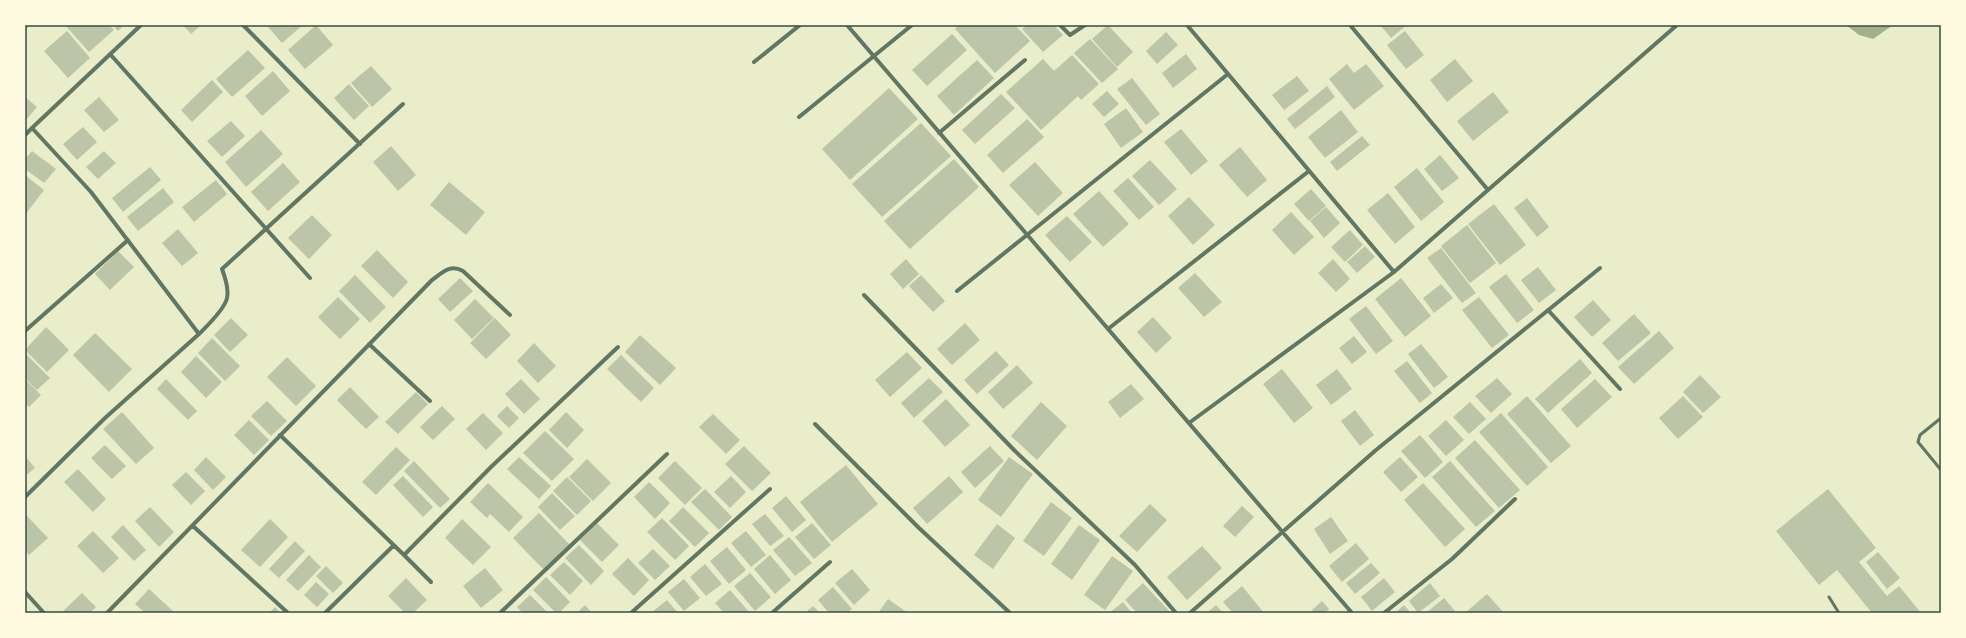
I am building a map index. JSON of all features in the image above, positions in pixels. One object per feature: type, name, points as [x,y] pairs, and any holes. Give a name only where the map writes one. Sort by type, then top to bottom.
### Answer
[{"type":"street","points":[[25,135],[141,25]]},
{"type":"street","points":[[243,25],[360,144]]},
{"type":"street","points":[[754,62],[800,25]]},
{"type":"street","points":[[847,25],[939,134],[1352,613]]},
{"type":"street","points":[[799,117],[912,25]]},
{"type":"street","points":[[1060,25],[1070,35],[1085,25]]},
{"type":"street","points":[[1187,25],[1394,272]]},
{"type":"street","points":[[1350,25],[1488,190]]},
{"type":"street","points":[[1189,423],[1394,272],[1677,25]]},
{"type":"street","points":[[110,54],[310,278]]},
{"type":"street","points":[[939,134],[1025,60]]},
{"type":"street","points":[[957,291],[1228,74]]},
{"type":"street","points":[[25,497],[105,418],[199,334],[214,318],[227,298],[226,283],[222,269],[267,230],[403,104]]},
{"type":"street","points":[[32,128],[91,192],[199,334]]},
{"type":"street","points":[[1108,329],[1309,171]]},
{"type":"street","points":[[25,331],[128,240]]},
{"type":"street","points":[[107,613],[432,280],[449,268],[456,267],[463,271],[510,315]]},
{"type":"street","points":[[1190,613],[1376,450],[1600,268]]},
{"type":"street","points":[[864,295],[1014,450],[1135,565],[1176,613]]},
{"type":"street","points":[[1548,310],[1620,389]]},
{"type":"street","points":[[369,344],[430,401]]},
{"type":"street","points":[[404,555],[491,467],[618,347]]},
{"type":"street","points":[[814,424],[919,528],[1010,613]]},
{"type":"street","points":[[280,435],[431,582]]},
{"type":"street","points":[[500,613],[667,454]]},
{"type":"street","points":[[631,613],[770,489]]},
{"type":"street","points":[[1384,613],[1452,559],[1515,499]]},
{"type":"street","points":[[193,526],[288,613]]},
{"type":"street","points":[[325,613],[393,546]]},
{"type":"street","points":[[772,613],[830,562]]},
{"type":"street","points":[[25,592],[44,613]]},
{"type":"lane","points":[[1941,418],[1920,435],[1918,442],[1941,470]]},
{"type":"lane","points":[[1829,597],[1839,613]]},
{"type":"shaded area","points":[[1846,25],[1893,25],[1873,39],[1859,35]]},
{"type":"building","points":[[25,25],[31,25],[25,30]]},
{"type":"building","points":[[65,25],[109,25],[114,30],[89,52]]},
{"type":"building","points":[[113,25],[124,25],[118,31]]},
{"type":"building","points":[[183,25],[201,25],[191,34]]},
{"type":"building","points":[[271,25],[303,25],[282,43],[268,27]]},
{"type":"building","points":[[316,25],[333,45],[305,69],[288,50]]},
{"type":"building","points":[[959,25],[1015,25],[1030,41],[995,73],[955,29]]},
{"type":"building","points":[[1027,25],[1054,25],[1063,35],[1043,52],[1022,29]]},
{"type":"building","points":[[1108,25],[1133,52],[1117,67],[1092,39]]},
{"type":"building","points":[[1380,25],[1407,25],[1391,38]]},
{"type":"building","points":[[67,31],[90,58],[68,78],[44,51]]},
{"type":"building","points":[[1405,31],[1424,55],[1406,69],[1387,45]]},
{"type":"building","points":[[1166,32],[1178,45],[1157,64],[1146,51]]},
{"type":"building","points":[[952,34],[967,50],[927,86],[912,70]]},
{"type":"building","points":[[1090,39],[1118,69],[1102,83],[1074,53]]},
{"type":"building","points":[[248,50],[265,68],[232,97],[216,79]]},
{"type":"building","points":[[1186,54],[1197,69],[1173,88],[1162,73]]},
{"type":"building","points":[[1072,55],[1099,84],[1081,100],[1078,96],[1041,130],[1006,92],[1043,59],[1054,71]]},
{"type":"building","points":[[1455,59],[1473,81],[1447,102],[1430,80]]},
{"type":"building","points":[[977,60],[994,78],[954,115],[937,96]]},
{"type":"building","points":[[1347,64],[1354,73],[1366,64],[1384,86],[1354,110],[1329,79]]},
{"type":"building","points":[[371,66],[392,89],[372,107],[351,83]]},
{"type":"building","points":[[273,71],[290,91],[262,116],[245,96]]},
{"type":"building","points":[[1297,76],[1309,91],[1284,110],[1272,95]]},
{"type":"building","points":[[1132,78],[1160,114],[1146,125],[1117,89]]},
{"type":"building","points":[[212,80],[223,92],[192,122],[181,110]]},
{"type":"building","points":[[349,84],[369,106],[354,120],[334,98]]},
{"type":"building","points":[[1327,86],[1335,97],[1295,129],[1287,119]]},
{"type":"building","points":[[889,88],[918,119],[850,180],[822,149]]},
{"type":"building","points":[[1107,91],[1119,104],[1104,117],[1092,104]]},
{"type":"building","points":[[1493,92],[1509,112],[1473,141],[1457,121]]},
{"type":"building","points":[[1001,94],[1015,108],[975,144],[962,130]]},
{"type":"building","points":[[25,97],[37,107],[25,121]]},
{"type":"building","points":[[99,97],[119,120],[104,132],[84,110]]},
{"type":"building","points":[[1126,108],[1143,132],[1121,148],[1104,124]]},
{"type":"building","points":[[1341,110],[1358,132],[1325,158],[1308,137]]},
{"type":"building","points":[[1027,119],[1044,137],[1003,173],[987,155]]},
{"type":"building","points":[[231,121],[245,136],[222,157],[207,141]]},
{"type":"building","points":[[921,123],[951,156],[882,217],[852,184]]},
{"type":"building","points":[[83,127],[97,142],[77,160],[63,144]]},
{"type":"building","points":[[1181,129],[1208,161],[1191,175],[1164,142]]},
{"type":"building","points":[[261,130],[283,154],[246,187],[225,162]]},
{"type":"building","points":[[1362,136],[1370,145],[1337,171],[1330,162]]},
{"type":"building","points":[[391,146],[416,175],[398,191],[373,162]]},
{"type":"building","points":[[1240,147],[1267,180],[1247,197],[1219,165]]},
{"type":"building","points":[[32,151],[56,169],[44,183],[25,169],[25,159]]},
{"type":"building","points":[[104,151],[116,163],[98,179],[86,167]]},
{"type":"building","points":[[1440,155],[1459,178],[1442,191],[1424,169]]},
{"type":"building","points":[[954,159],[979,187],[910,249],[884,221]]},
{"type":"building","points":[[1150,160],[1177,189],[1159,205],[1132,176]]},
{"type":"building","points":[[1035,162],[1063,193],[1038,216],[1009,185]]},
{"type":"building","points":[[283,163],[300,182],[268,211],[251,192]]},
{"type":"building","points":[[150,167],[161,180],[123,212],[112,198]]},
{"type":"building","points":[[1417,168],[1444,202],[1421,221],[1394,187]]},
{"type":"building","points":[[25,175],[44,190],[25,215]]},
{"type":"building","points":[[1128,178],[1154,207],[1139,220],[1113,191]]},
{"type":"building","points":[[216,180],[227,194],[194,222],[182,207]]},
{"type":"building","points":[[449,182],[485,212],[466,235],[430,205]]},
{"type":"building","points":[[163,188],[174,202],[138,231],[127,217]]},
{"type":"building","points":[[1311,189],[1326,206],[1309,221],[1294,204]]},
{"type":"building","points":[[1099,191],[1129,224],[1103,247],[1073,214]]},
{"type":"building","points":[[1388,193],[1415,227],[1395,244],[1367,210]]},
{"type":"building","points":[[1189,197],[1215,225],[1193,245],[1168,216]]},
{"type":"building","points":[[1527,198],[1549,227],[1537,237],[1514,208]]},
{"type":"building","points":[[1494,204],[1526,245],[1500,265],[1468,224]]},
{"type":"building","points":[[1326,207],[1340,223],[1324,238],[1310,221]]},
{"type":"building","points":[[1291,212],[1314,237],[1294,255],[1272,230]]},
{"type":"building","points":[[312,215],[332,235],[309,259],[288,238]]},
{"type":"building","points":[[1067,216],[1092,242],[1070,262],[1045,235]]},
{"type":"building","points":[[1467,225],[1496,263],[1470,283],[1441,246]]},
{"type":"building","points":[[178,229],[198,253],[182,266],[162,243]]},
{"type":"building","points":[[1350,230],[1363,245],[1345,262],[1331,247]]},
{"type":"building","points":[[1365,246],[1375,257],[1357,273],[1347,262]]},
{"type":"building","points":[[1441,248],[1476,293],[1462,303],[1427,258]]},
{"type":"building","points":[[377,250],[408,282],[393,298],[361,266]]},
{"type":"building","points":[[118,251],[134,267],[110,290],[95,274]]},
{"type":"building","points":[[906,259],[919,274],[903,289],[890,274]]},
{"type":"building","points":[[1333,259],[1350,279],[1336,292],[1318,273]]},
{"type":"building","points":[[1538,267],[1556,290],[1539,303],[1521,280]]},
{"type":"building","points":[[1195,273],[1222,302],[1204,317],[1178,288]]},
{"type":"building","points":[[1506,274],[1534,310],[1517,323],[1489,287]]},
{"type":"building","points":[[355,275],[386,307],[370,323],[339,291]]},
{"type":"building","points":[[921,275],[945,301],[933,312],[909,286]]},
{"type":"building","points":[[460,278],[473,291],[450,312],[438,299]]},
{"type":"building","points":[[1401,278],[1431,316],[1405,337],[1375,299]]},
{"type":"building","points":[[1441,284],[1453,298],[1434,313],[1423,298]]},
{"type":"building","points":[[338,297],[360,319],[340,339],[318,317]]},
{"type":"building","points":[[1479,297],[1509,335],[1492,348],[1462,310]]},
{"type":"building","points":[[475,299],[494,318],[472,339],[454,320]]},
{"type":"building","points":[[1593,300],[1611,320],[1592,337],[1574,317]]},
{"type":"building","points":[[1366,306],[1393,341],[1376,354],[1349,319]]},
{"type":"building","points":[[1634,314],[1651,333],[1618,361],[1602,343]]},
{"type":"building","points":[[1153,317],[1172,338],[1156,353],[1137,332]]},
{"type":"building","points":[[231,318],[248,335],[230,352],[214,335]]},
{"type":"building","points":[[495,318],[511,335],[486,359],[470,343]]},
{"type":"building","points":[[965,323],[980,340],[952,365],[937,349]]},
{"type":"building","points":[[46,327],[69,350],[47,372],[25,350]]},
{"type":"building","points":[[1659,331],[1674,348],[1634,384],[1618,367]]},
{"type":"building","points":[[95,333],[132,369],[109,392],[73,355]]},
{"type":"building","points":[[640,335],[676,368],[660,385],[625,352]]},
{"type":"building","points":[[1354,336],[1367,352],[1352,364],[1339,348]]},
{"type":"building","points":[[212,338],[240,366],[225,381],[198,353]]},
{"type":"building","points":[[534,343],[556,366],[538,383],[517,361]]},
{"type":"building","points":[[1421,344],[1448,377],[1434,388],[1408,354]]},
{"type":"building","points":[[996,351],[1009,365],[977,394],[964,380]]},
{"type":"building","points":[[907,352],[922,368],[890,397],[875,380]]},
{"type":"building","points":[[25,353],[50,378],[37,390],[25,378]]},
{"type":"building","points":[[621,355],[654,388],[641,402],[607,369]]},
{"type":"building","points":[[196,356],[222,382],[206,398],[181,372]]},
{"type":"building","points":[[287,357],[316,386],[296,406],[267,377]]},
{"type":"building","points":[[1580,359],[1592,373],[1548,413],[1535,399]]},
{"type":"building","points":[[1407,361],[1432,393],[1420,403],[1394,371]]},
{"type":"building","points":[[1017,365],[1033,383],[1003,409],[988,392]]},
{"type":"building","points":[[1282,369],[1313,408],[1294,423],[1263,384]]},
{"type":"building","points":[[1337,369],[1352,389],[1331,405],[1316,385]]},
{"type":"building","points":[[1700,375],[1721,397],[1703,413],[1683,392]]},
{"type":"building","points":[[929,378],[943,392],[914,418],[901,403]]},
{"type":"building","points":[[1497,378],[1512,394],[1491,413],[1475,396]]},
{"type":"building","points":[[25,379],[41,395],[29,407],[25,403]]},
{"type":"building","points":[[166,379],[197,411],[188,420],[157,389]]},
{"type":"building","points":[[521,379],[540,399],[524,414],[505,394]]},
{"type":"building","points":[[1595,379],[1612,397],[1577,428],[1561,409]]},
{"type":"building","points":[[1131,384],[1144,399],[1120,418],[1108,402]]},
{"type":"building","points":[[350,387],[379,417],[366,429],[337,400]]},
{"type":"building","points":[[416,392],[428,404],[398,434],[385,422]]},
{"type":"building","points":[[1527,396],[1571,446],[1551,463],[1507,414]]},
{"type":"building","points":[[1683,396],[1703,417],[1678,439],[1659,418]]},
{"type":"building","points":[[946,399],[970,425],[945,447],[922,421]]},
{"type":"building","points":[[267,401],[287,421],[271,436],[251,416]]},
{"type":"building","points":[[1041,402],[1067,426],[1037,460],[1011,436]]},
{"type":"building","points":[[1470,402],[1486,419],[1469,434],[1453,417]]},
{"type":"building","points":[[442,406],[455,419],[433,440],[420,427]]},
{"type":"building","points":[[507,406],[519,418],[509,428],[497,416]]},
{"type":"building","points":[[1355,410],[1374,435],[1360,446],[1341,421]]},
{"type":"building","points":[[122,412],[154,448],[136,464],[103,429]]},
{"type":"building","points":[[566,412],[584,430],[567,448],[549,430]]},
{"type":"building","points":[[483,413],[503,433],[486,450],[466,429]]},
{"type":"building","points":[[1501,413],[1548,467],[1527,486],[1479,432]]},
{"type":"building","points":[[713,414],[740,440],[726,454],[699,427]]},
{"type":"building","points":[[249,420],[269,440],[254,455],[234,435]]},
{"type":"building","points":[[1446,420],[1464,440],[1446,456],[1428,436]]},
{"type":"building","points":[[545,431],[574,459],[552,481],[523,453]]},
{"type":"building","points":[[1420,435],[1443,462],[1425,478],[1401,451]]},
{"type":"building","points":[[1475,440],[1520,490],[1499,508],[1455,458]]},
{"type":"building","points":[[105,445],[126,466],[112,479],[91,458]]},
{"type":"building","points":[[744,446],[771,473],[752,491],[725,464]]},
{"type":"building","points":[[990,446],[1004,461],[975,488],[961,472]]},
{"type":"building","points":[[396,447],[410,460],[376,495],[362,482]]},
{"type":"building","points":[[25,456],[35,468],[25,476]]},
{"type":"building","points":[[206,457],[226,477],[213,490],[194,470]]},
{"type":"building","points":[[519,457],[551,486],[539,499],[507,469]]},
{"type":"building","points":[[1009,457],[1033,474],[1001,517],[978,500]]},
{"type":"building","points":[[1400,457],[1418,477],[1401,492],[1383,472]]},
{"type":"building","points":[[587,459],[611,483],[593,501],[569,477]]},
{"type":"building","points":[[414,461],[450,499],[440,508],[404,471]]},
{"type":"building","points":[[675,461],[702,488],[685,505],[658,478]]},
{"type":"building","points":[[1450,461],[1495,511],[1476,527],[1432,477]]},
{"type":"building","points":[[846,465],[878,504],[832,542],[800,502]]},
{"type":"building","points":[[78,469],[106,499],[93,512],[64,482]]},
{"type":"building","points":[[186,472],[205,491],[191,505],[172,485]]},
{"type":"building","points":[[403,476],[433,507],[423,517],[393,485]]},
{"type":"building","points":[[731,476],[746,492],[730,508],[714,492]]},
{"type":"building","points":[[949,476],[963,492],[927,524],[913,508]]},
{"type":"building","points":[[567,477],[591,501],[577,515],[553,491]]},
{"type":"building","points":[[649,482],[670,503],[655,519],[634,497]]},
{"type":"building","points":[[488,483],[523,517],[509,532],[490,514],[487,518],[470,502]]},
{"type":"building","points":[[1423,483],[1465,529],[1445,547],[1404,500]]},
{"type":"building","points":[[705,489],[732,517],[719,530],[691,502]]},
{"type":"building","points":[[1828,489],[1876,548],[1859,562],[1887,596],[1899,586],[1921,613],[1872,613],[1837,570],[1819,585],[1776,531]]},
{"type":"building","points":[[552,493],[575,516],[560,530],[538,507]]},
{"type":"building","points":[[786,496],[806,520],[792,532],[772,508]]},
{"type":"building","points":[[1051,502],[1072,518],[1044,556],[1023,541]]},
{"type":"building","points":[[1150,504],[1167,520],[1137,552],[1119,536]]},
{"type":"building","points":[[1242,506],[1254,517],[1235,537],[1223,526]]},
{"type":"building","points":[[150,507],[174,532],[159,547],[135,521]]},
{"type":"building","points":[[683,507],[709,533],[695,547],[669,521]]},
{"type":"building","points":[[539,513],[570,545],[544,570],[513,538]]},
{"type":"building","points":[[765,514],[784,536],[770,546],[752,524]]},
{"type":"building","points":[[27,516],[48,538],[29,555],[25,550],[25,517]]},
{"type":"building","points":[[1331,517],[1348,541],[1330,554],[1314,529]]},
{"type":"building","points":[[662,518],[689,546],[675,560],[647,532]]},
{"type":"building","points":[[270,519],[288,537],[260,567],[241,550]]},
{"type":"building","points":[[462,519],[491,547],[473,565],[445,538]]},
{"type":"building","points":[[597,523],[619,545],[602,562],[580,540]]},
{"type":"building","points":[[812,523],[831,545],[814,559],[795,537]]},
{"type":"building","points":[[997,524],[1015,538],[993,569],[974,555]]},
{"type":"building","points":[[123,525],[146,550],[134,561],[111,537]]},
{"type":"building","points":[[1079,525],[1100,540],[1072,580],[1051,564]]},
{"type":"building","points":[[93,531],[119,558],[103,573],[77,546]]},
{"type":"building","points":[[746,531],[766,555],[751,567],[731,543]]},
{"type":"building","points":[[789,537],[812,563],[795,576],[773,550]]},
{"type":"building","points":[[295,541],[305,551],[279,578],[269,569]]},
{"type":"building","points":[[1356,543],[1369,559],[1342,582],[1329,566]]},
{"type":"building","points":[[579,545],[604,571],[591,585],[565,558]]},
{"type":"building","points":[[1202,546],[1222,568],[1187,600],[1167,577]]},
{"type":"building","points":[[727,547],[746,570],[729,584],[710,561]]},
{"type":"building","points":[[653,549],[670,566],[655,580],[638,563]]},
{"type":"building","points":[[1878,552],[1900,578],[1887,589],[1866,562]]},
{"type":"building","points":[[309,555],[321,567],[298,591],[286,580]]},
{"type":"building","points":[[770,555],[791,580],[775,594],[754,569]]},
{"type":"building","points":[[1112,556],[1133,571],[1105,610],[1084,595]]},
{"type":"building","points":[[628,558],[649,580],[634,596],[612,574]]},
{"type":"building","points":[[564,562],[583,581],[570,595],[550,575]]},
{"type":"building","points":[[1371,563],[1380,573],[1355,594],[1346,583]]},
{"type":"building","points":[[705,564],[722,584],[706,596],[690,577]]},
{"type":"building","points":[[326,566],[343,583],[333,593],[316,576]]},
{"type":"building","points":[[485,568],[503,590],[481,608],[463,586]]},
{"type":"building","points":[[852,569],[870,590],[854,605],[835,583]]},
{"type":"building","points":[[750,573],[771,597],[755,611],[734,586]]},
{"type":"building","points":[[546,577],[570,602],[559,613],[556,613],[533,590]]},
{"type":"building","points":[[406,578],[427,600],[413,613],[405,613],[388,596]]},
{"type":"building","points":[[1384,578],[1395,592],[1372,611],[1361,597]]},
{"type":"building","points":[[684,579],[700,598],[684,611],[668,592]]},
{"type":"building","points":[[316,582],[329,594],[317,607],[304,595]]},
{"type":"building","points":[[1143,583],[1171,613],[1137,613],[1125,600]]},
{"type":"building","points":[[1430,583],[1440,596],[1418,613],[1409,601]]},
{"type":"building","points":[[1242,586],[1264,613],[1233,613],[1223,602]]},
{"type":"building","points":[[833,587],[852,609],[847,613],[829,613],[818,600]]},
{"type":"building","points":[[149,589],[175,613],[145,613],[135,604]]},
{"type":"building","points":[[730,590],[750,613],[724,613],[715,603]]},
{"type":"building","points":[[82,593],[96,607],[90,613],[65,613],[63,611]]},
{"type":"building","points":[[1487,594],[1504,613],[1465,613]]},
{"type":"building","points":[[530,595],[548,613],[523,613],[517,607]]},
{"type":"building","points":[[1444,598],[1455,611],[1452,613],[1426,613]]},
{"type":"building","points":[[888,599],[908,613],[878,613]]},
{"type":"building","points":[[667,600],[678,613],[651,613]]},
{"type":"building","points":[[1322,601],[1329,609],[1325,613],[1315,613],[1312,610]]},
{"type":"building","points":[[1123,602],[1132,613],[1109,613]]},
{"type":"building","points":[[585,605],[592,613],[577,613]]},
{"type":"building","points":[[1216,605],[1223,613],[1207,613]]},
{"type":"building","points":[[1404,605],[1411,613],[1395,613]]},
{"type":"building","points":[[813,606],[820,613],[805,613]]},
{"type":"building","points":[[275,607],[280,613],[269,613]]}]
